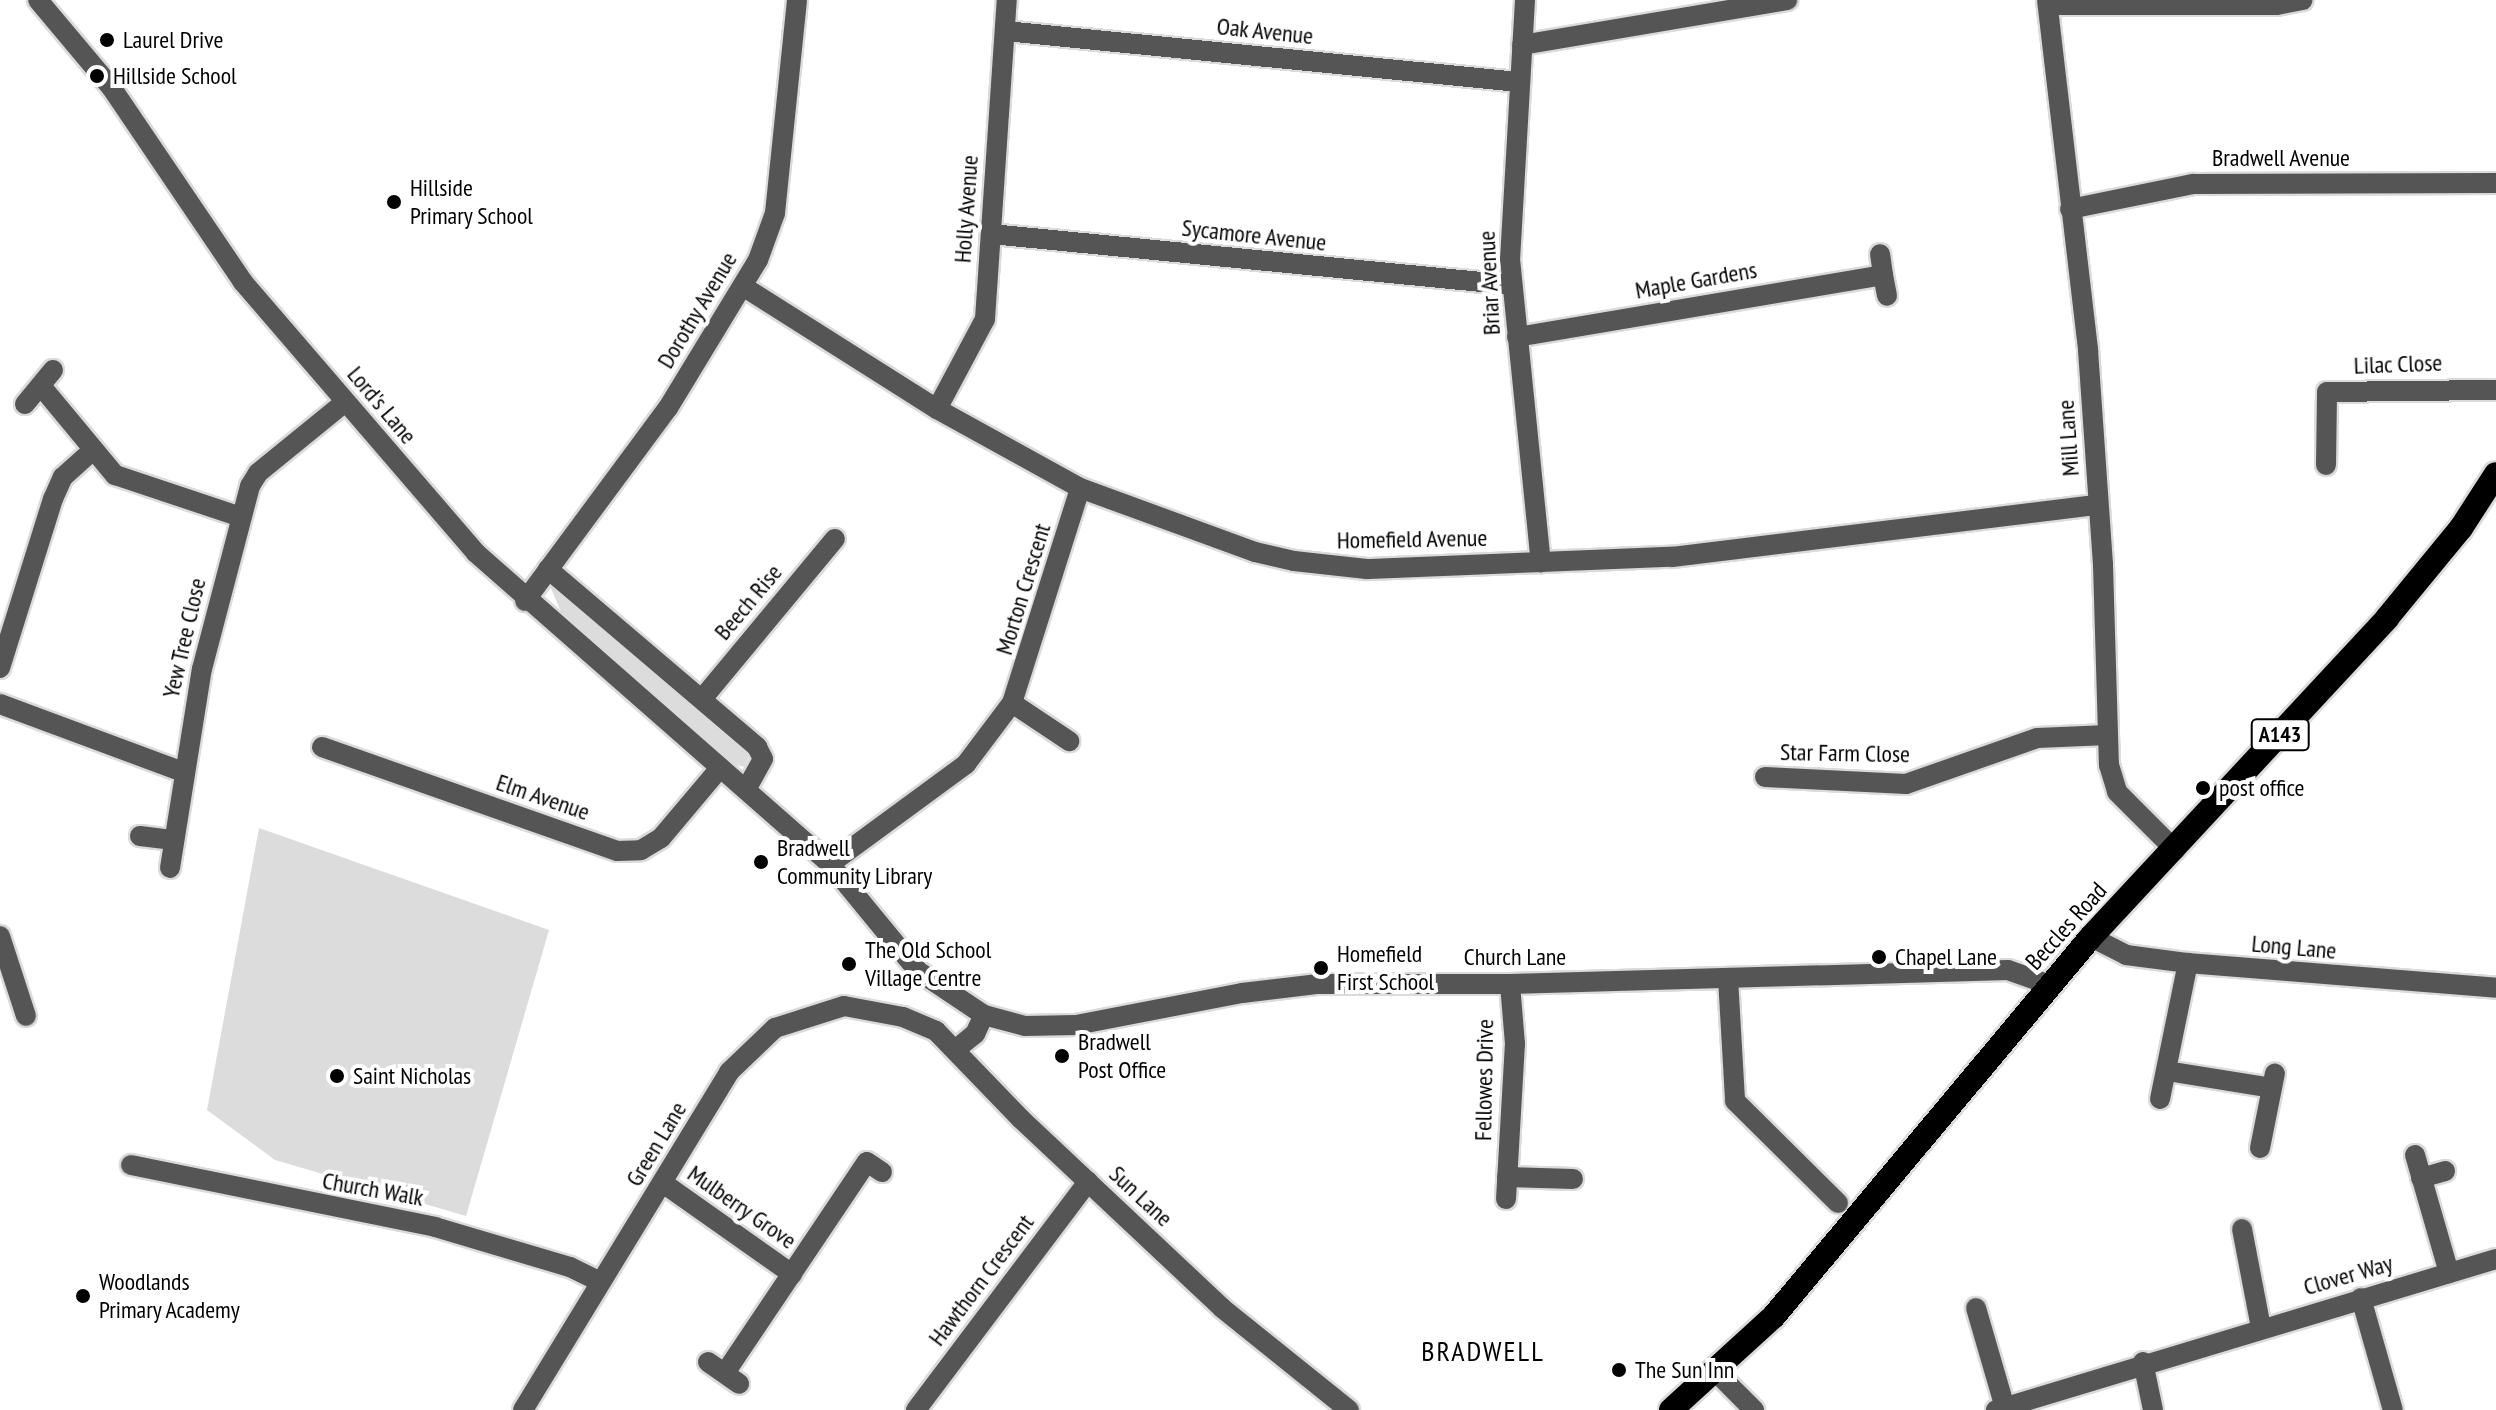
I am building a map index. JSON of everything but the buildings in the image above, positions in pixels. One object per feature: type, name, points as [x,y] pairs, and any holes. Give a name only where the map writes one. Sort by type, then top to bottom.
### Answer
[{"type":"highway","name":"Beccles Road","points":[[1671,1410],[1774,1316],[2091,937],[2387,618],[2461,528],[2496,474]]},
{"type":"street","name":"Lord's Lane","points":[[38,0],[111,87],[243,282],[445,519],[525,601],[830,864],[918,971],[984,1015]]},
{"type":"street","name":"Dorothy Avenue","points":[[525,601],[668,408],[744,287],[775,213],[797,0]]},
{"type":"street","name":"Holly Avenue","points":[[937,409],[985,319],[1007,0]]},
{"type":"street","name":"Briar Avenue","points":[[1525,0],[1512,285],[1541,562]]},
{"type":"street","points":[[1522,45],[1560,43],[1787,0]]},
{"type":"street","points":[[2047,3],[2277,5],[2303,0]]},
{"type":"street","name":"Mill Lane","points":[[2047,3],[2088,350],[2108,735],[2117,792],[2175,850]]},
{"type":"street","name":"Oak Avenue","points":[[1005,31],[1519,82]]},
{"type":"street","name":"Bradwell Avenue","points":[[2070,209],[2193,184],[2496,183]]},
{"type":"street","name":"Sycamore Avenue","points":[[991,234],[1512,285]]},
{"type":"street","points":[[1880,254],[1887,296]]},
{"type":"street","name":"Maple Gardens","points":[[1517,337],[1883,275]]},
{"type":"street","name":"Homefield Avenue","points":[[744,287],[937,409],[1080,488],[1241,547],[1294,561],[1367,569],[1672,557],[2098,505]]},
{"type":"street","points":[[25,404],[47,378],[91,452],[115,475],[138,487],[241,517]]},
{"type":"street","name":"Lilac Close","points":[[2326,465],[2327,392],[2496,390]]},
{"type":"street","name":"Yew Tree Close","points":[[170,868],[183,772],[241,517],[258,473],[345,402]]},
{"type":"street","points":[[0,668],[53,499],[63,477],[91,452]]},
{"type":"street","name":"Morton Crescent","points":[[830,864],[966,764],[1012,703],[1080,488]]},
{"type":"street","name":"Beech Rise","points":[[702,699],[835,539]]},
{"type":"street","points":[[548,569],[757,747],[763,759],[746,790]]},
{"type":"street","points":[[1012,703],[1069,741]]},
{"type":"street","points":[[0,704],[183,772]]},
{"type":"street","name":"Star Farm Close","points":[[1765,777],[1906,784],[2037,738],[2108,735]]},
{"type":"street","name":"Elm Avenue","points":[[322,747],[617,851],[641,850],[661,838],[720,768]]},
{"type":"street","points":[[140,836],[174,840]]},
{"type":"street","points":[[0,936],[8,989],[26,1016]]},
{"type":"street","name":"Long Lane","points":[[2091,937],[2126,955],[2188,963],[2496,988]]},
{"type":"street","points":[[2160,1099],[2188,963]]},
{"type":"street","name":"Church Lane","points":[[984,1015],[1046,1028],[1318,984],[1510,984],[2008,970],[2050,985]]},
{"type":"street","points":[[1728,978],[1735,1101],[1838,1203]]},
{"type":"street","name":"Fellowes Drive","points":[[1506,1199],[1515,1044],[1510,984]]},
{"type":"street","name":"Green Lane","points":[[523,1410],[729,1072],[775,1028],[796,1018],[844,1006],[903,1017]]},
{"type":"street","points":[[955,1050],[975,1034],[984,1015]]},
{"type":"street","name":"Sun Lane","points":[[903,1017],[936,1031],[1088,1182],[1222,1308],[1349,1410]]},
{"type":"street","points":[[2167,1071],[2273,1080],[2260,1148]]},
{"type":"street","points":[[2415,1155],[2449,1273]]},
{"type":"street","name":"Mulberry Grove","points":[[724,1373],[867,1162]]},
{"type":"street","name":"Church Walk","points":[[131,1165],[435,1227],[570,1267],[601,1282]]},
{"type":"street","points":[[2421,1178],[2445,1171]]},
{"type":"street","points":[[1507,1177],[1573,1179]]},
{"type":"street","name":"Hawthorn Crescent","points":[[916,1410],[1088,1182]]},
{"type":"street","name":"Mulberry Grove","points":[[663,1183],[792,1274]]},
{"type":"street","points":[[2242,1229],[2261,1328]]},
{"type":"street","name":"Clover Way","points":[[2000,1409],[2143,1362],[2496,1259]]},
{"type":"street","points":[[2361,1298],[2393,1410]]},
{"type":"street","points":[[1976,1308],[2000,1409]]},
{"type":"street","points":[[2143,1362],[2153,1410]]},
{"type":"street","points":[[1714,1370],[1754,1410]]},
{"type":"shaded area","points":[[550,586],[743,749],[749,756],[745,767],[735,765],[562,614]]},
{"type":"shaded area","points":[[259,828],[549,930],[466,1216],[275,1160],[207,1110]]},
{"type":"place","name":"Laurel Drive","points":[[107,40]]},
{"type":"place","name":"Hillside School","points":[[97,76]]},
{"type":"place","name":"Hillside Primary School","points":[[394,202]]},
{"type":"place","name":"post office","points":[[2203,788]]},
{"type":"place","name":"Bradwell Community Library","points":[[761,862]]},
{"type":"place","name":"Chapel Lane","points":[[1879,957]]},
{"type":"place","name":"The Old School Village Centre","points":[[849,964]]},
{"type":"place","name":"Homefield First School","points":[[1321,968]]},
{"type":"place","name":"Bradwell Post Office","points":[[1062,1056]]},
{"type":"place","name":"Saint Nicholas","points":[[337,1076]]},
{"type":"place","name":"Woodlands Primary Academy","points":[[83,1296]]},
{"type":"place","name":"The Sun Inn","points":[[1619,1370]]},
{"type":"district","name":"BRADWELL","points":[[1483,1351]]}]
